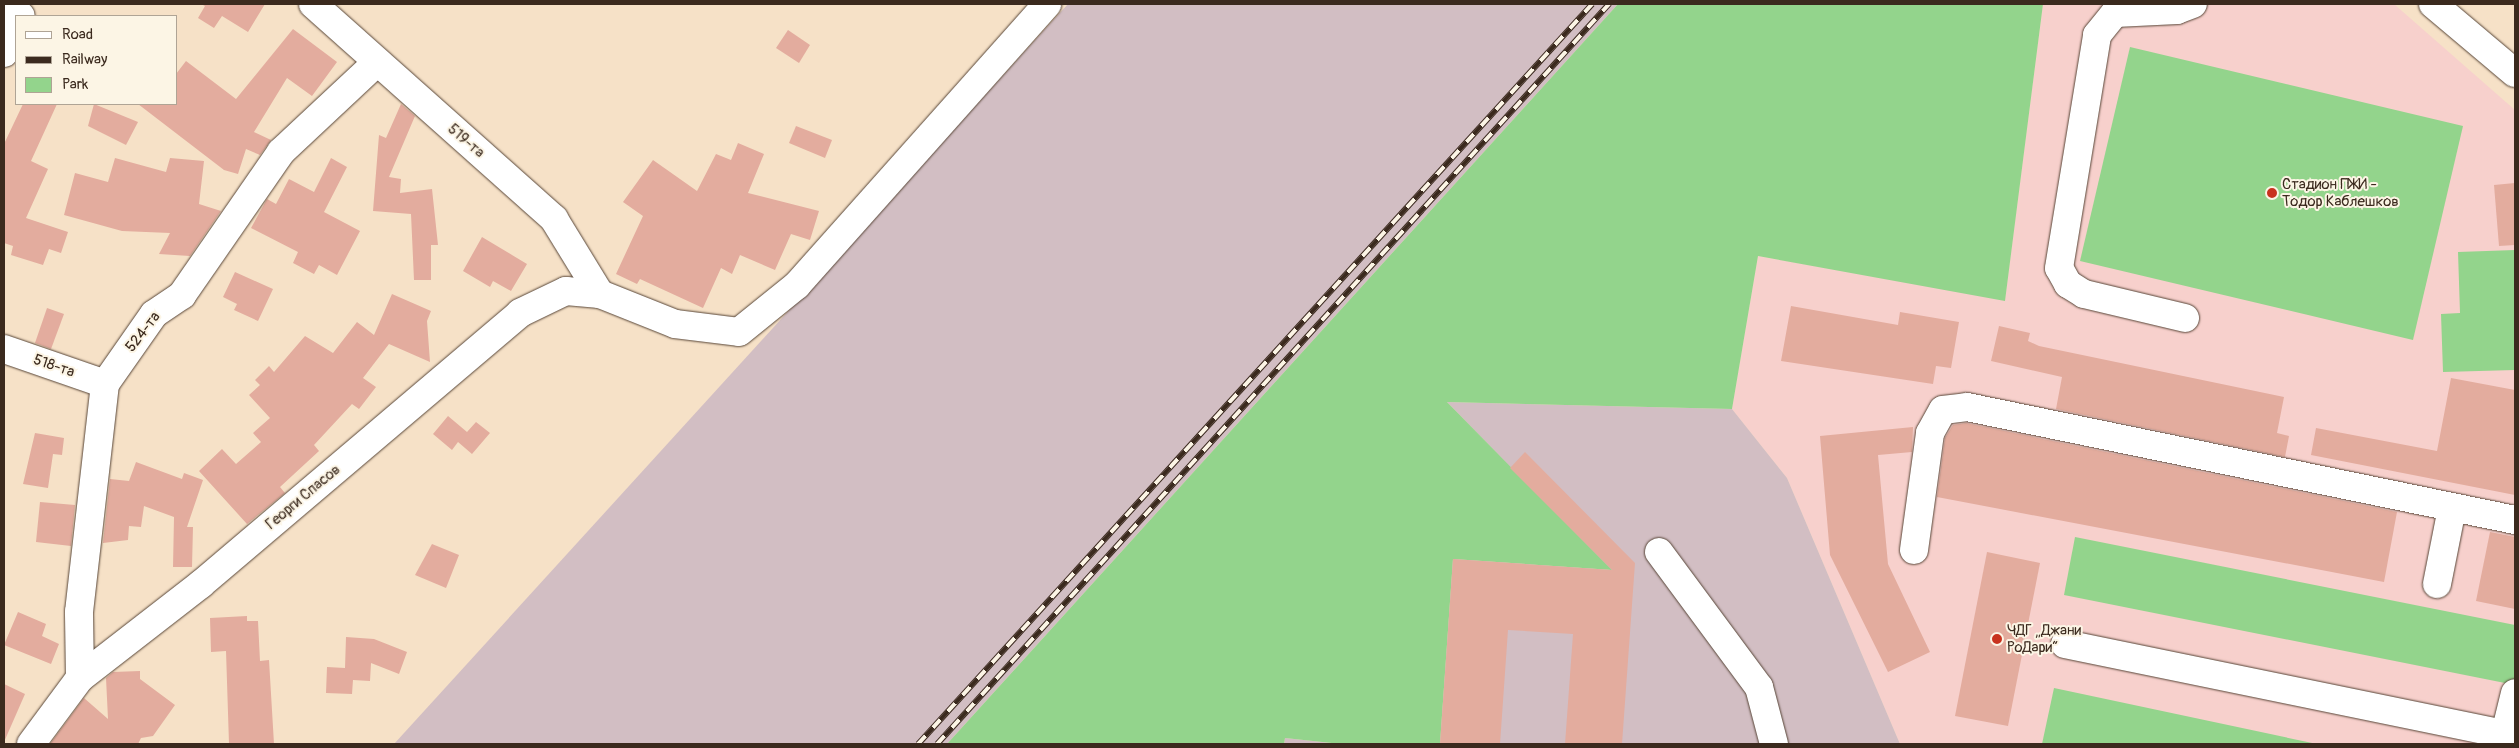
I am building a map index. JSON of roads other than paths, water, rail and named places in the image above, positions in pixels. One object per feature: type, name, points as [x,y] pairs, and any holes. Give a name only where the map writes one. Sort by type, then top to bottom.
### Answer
[{"type":"street","points":[[6,4],[20,15]]},
{"type":"street","name":"519-та","points":[[313,4],[376,63],[554,219],[600,294]]},
{"type":"street","name":"Георги Спасов","points":[[31,744],[80,678],[201,584],[520,314],[566,291],[600,294],[675,324],[739,332],[797,285],[1047,4]]},
{"type":"street","points":[[2184,318],[2084,294],[2068,284],[2059,268],[2097,35],[2115,13],[2177,10],[2193,4]]},
{"type":"street","points":[[2433,4],[2515,73]]},
{"type":"street","points":[[4,53],[15,28]]},
{"type":"street","name":"524-та","points":[[80,678],[79,612],[105,384],[154,314],[182,295],[282,152],[376,63]]},
{"type":"street","name":"518-та","points":[[4,349],[105,384]]},
{"type":"street","points":[[1914,550],[1930,433],[1943,410],[1967,407],[2515,520]]},
{"type":"street","points":[[2437,584],[2452,508]]},
{"type":"street","points":[[1659,552],[1759,687],[1774,744]]},
{"type":"street","points":[[2065,644],[2504,739],[2515,693]]},
{"type":"railway","points":[[918,744],[1592,4]]},
{"type":"railway","points":[[937,744],[1609,4]]},
{"type":"place","name":"Стадион ПЖИ - Тодор Каблешков","points":[[2272,193]]},
{"type":"place","name":"ЧДГ „Джани РоДари“","points":[[1997,639]]}]
